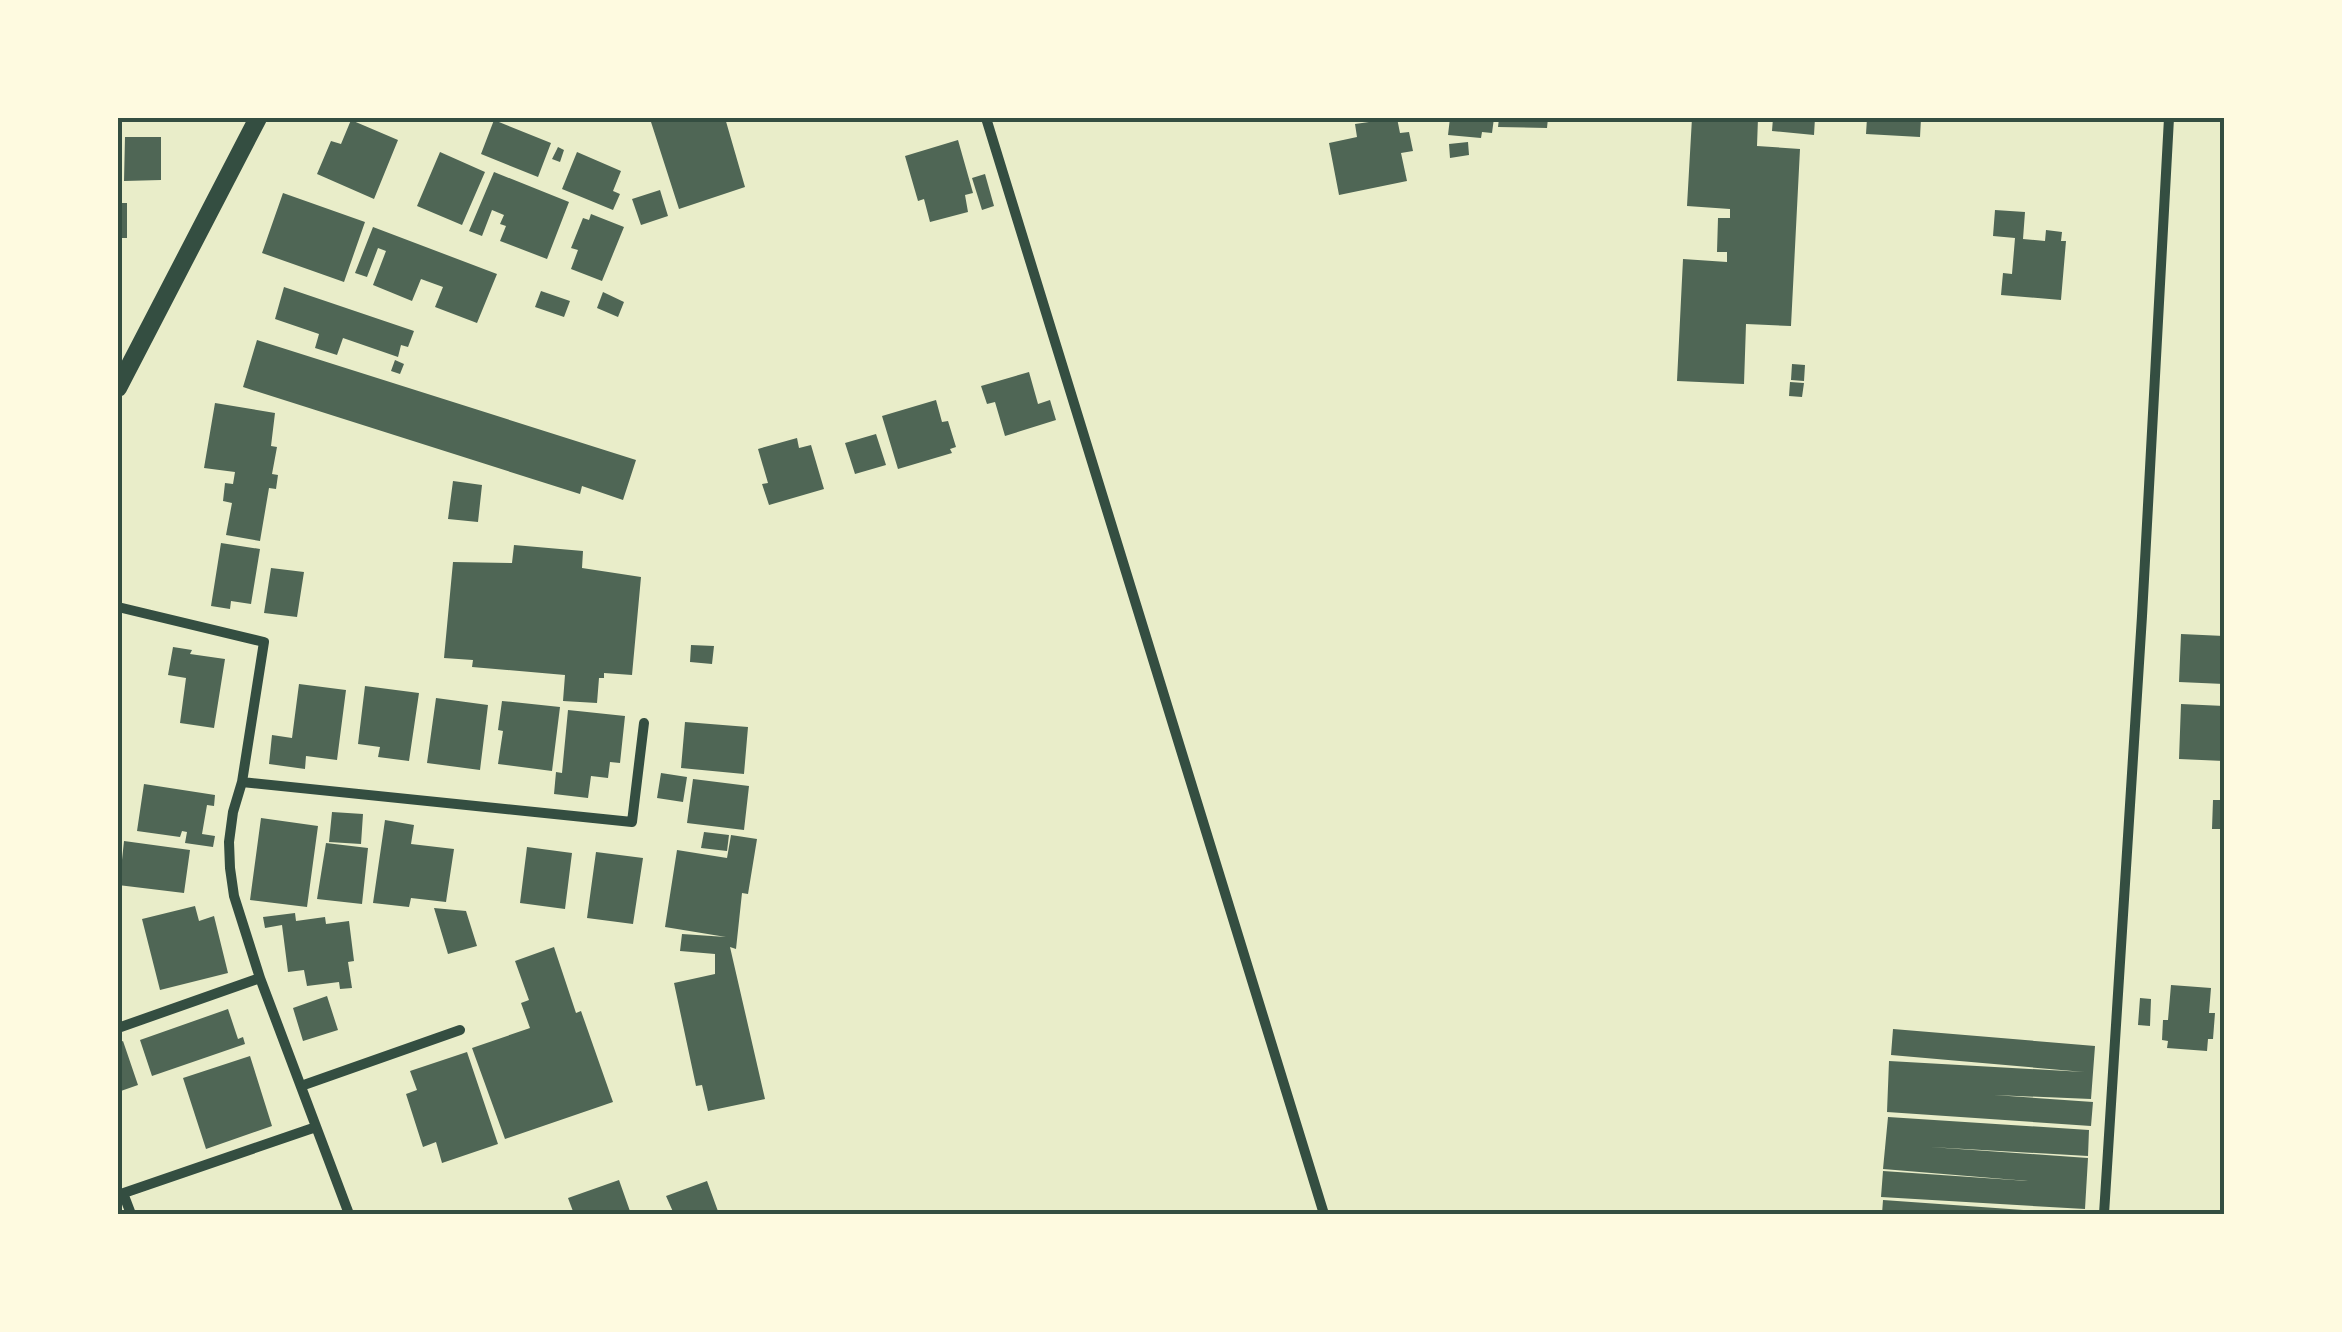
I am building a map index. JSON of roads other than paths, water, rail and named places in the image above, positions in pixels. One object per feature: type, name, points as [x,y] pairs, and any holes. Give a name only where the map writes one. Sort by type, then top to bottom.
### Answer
[{"type":"street","points":[[118,388],[258,118]]},
{"type":"street","points":[[986,118],[1324,1214]]},
{"type":"street","points":[[2104,1214],[2169,118]]},
{"type":"street","points":[[118,607],[264,642],[229,842],[234,896],[260,978],[349,1214]]},
{"type":"street","points":[[242,782],[632,822],[644,724]]},
{"type":"street","points":[[118,1028],[260,978]]},
{"type":"street","points":[[301,1086],[460,1030]]},
{"type":"street","points":[[131,1214],[120,1194],[316,1126]]}]
